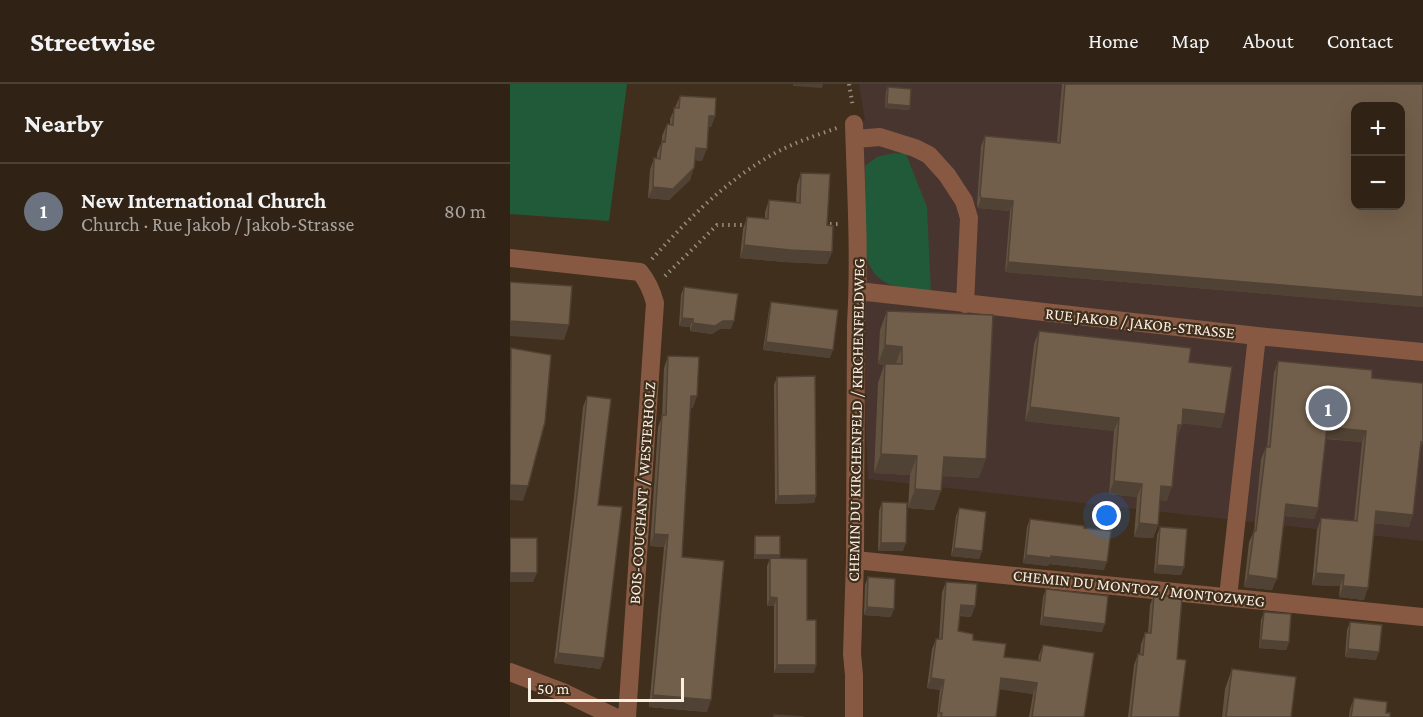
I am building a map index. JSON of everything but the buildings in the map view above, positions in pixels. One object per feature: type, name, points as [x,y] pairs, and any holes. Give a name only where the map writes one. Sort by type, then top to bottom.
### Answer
[{"type":"street","name":"CHEMIN DU KIRCHENFELD / KIRCHENFELDWEG","points":[[854,717],[852,654],[858,291],[855,131]]},
{"type":"street","points":[[855,131],[922,151],[947,174],[964,201],[969,218],[965,304]]},
{"type":"street","points":[[510,258],[640,273]]},
{"type":"street","name":"BOIS-COUCHANT / WESTERHOLZ","points":[[627,717],[655,303],[651,289],[640,273]]},
{"type":"street","name":"RUE JAKOB / JAKOB-STRASSE","points":[[858,291],[1257,336],[1423,352]]},
{"type":"street","points":[[1228,597],[1257,336]]},
{"type":"street","name":"CHEMIN DU MONTOZ / MONTOZWEG","points":[[855,560],[1423,617]]},
{"type":"street","points":[[510,672],[565,693],[615,717]]},
{"type":"path","points":[[640,273],[699,210],[758,163],[793,144],[821,133],[855,131]]},
{"type":"path","points":[[816,224],[858,224]]},
{"type":"path","points":[[651,289],[717,225],[750,225]]},
{"type":"shaded area","points":[[859,84],[1423,84],[1423,541],[868,479],[854,124],[865,121]]},
{"type":"green space","points":[[510,84],[627,84],[609,221],[510,214]]},
{"type":"green space","points":[[894,153],[906,154],[927,207],[931,292],[891,285],[883,281],[870,267],[866,256],[865,166],[877,157]]},
{"type":"place","name":"New International Church","points":[[1328,408]]}]
